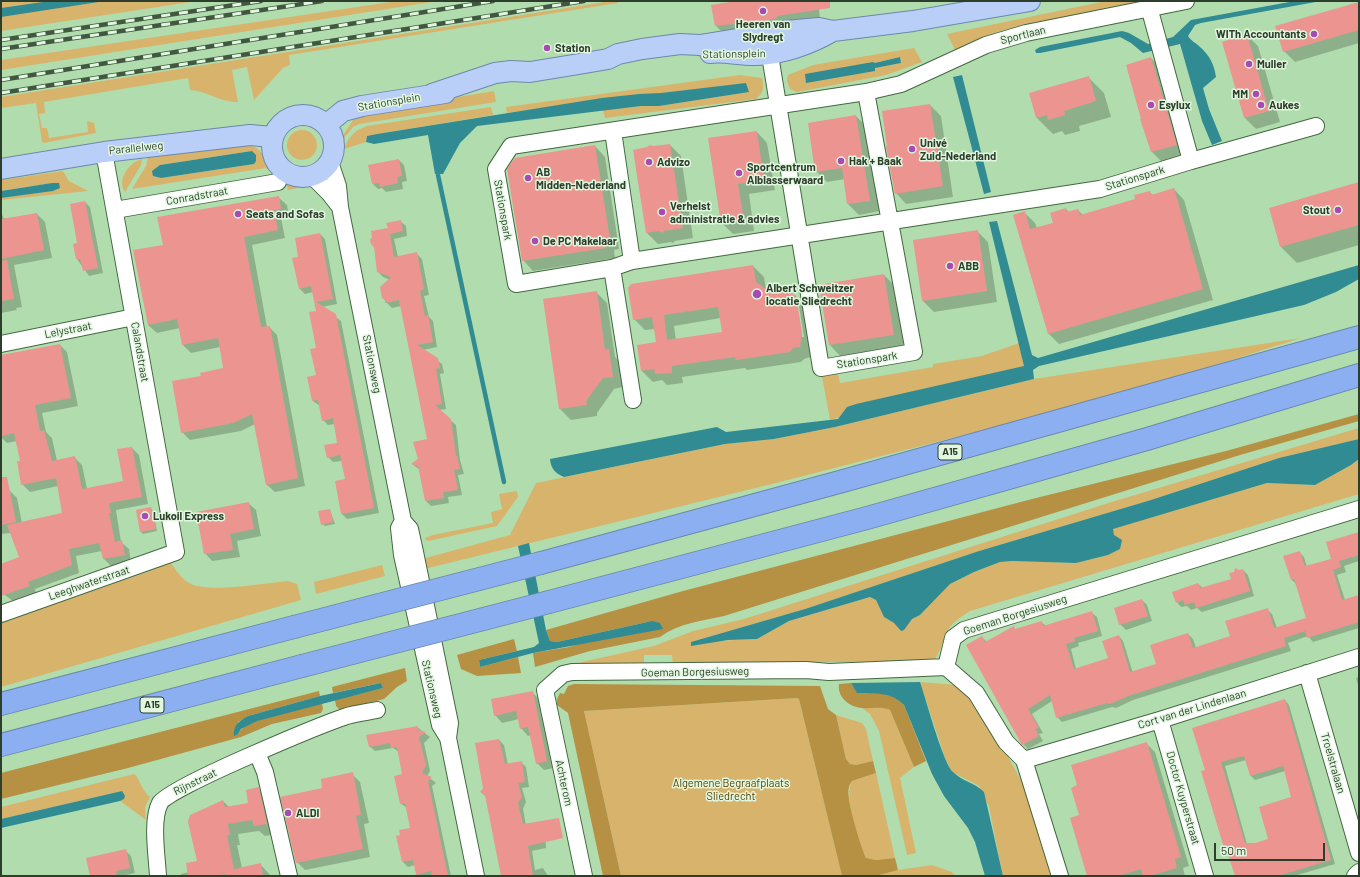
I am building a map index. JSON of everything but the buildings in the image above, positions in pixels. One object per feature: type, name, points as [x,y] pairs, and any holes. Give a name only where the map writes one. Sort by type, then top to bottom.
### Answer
[{"type":"highway","name":"A15","points":[[1,704],[541,563],[843,482],[1359,337]]},
{"type":"highway","name":"A15","points":[[1,745],[874,516],[1147,439],[1359,374]]},
{"type":"main road","name":"Stationsplein","points":[[326,125],[343,111],[362,106],[432,94],[495,73],[511,71],[530,72],[608,59],[618,65],[720,52],[756,55],[769,44],[808,44],[833,31],[920,20],[1030,1]]},
{"type":"main road","points":[[296,115],[312,116],[326,125],[334,143],[330,162],[319,173],[312,176],[295,176],[281,169],[272,154],[272,137],[281,123],[296,115]]},
{"type":"main road","name":"Parallelweg","points":[[1,169],[104,152],[250,134],[272,137]]},
{"type":"street","name":"Sportlaan","points":[[866,92],[906,82],[986,45],[1026,33],[1149,7],[1186,1]]},
{"type":"street","points":[[1149,7],[1191,161]]},
{"type":"street","name":"Stationspark","points":[[769,44],[780,106],[799,236],[821,368],[914,352],[889,222],[866,92],[780,106],[511,146],[496,170],[516,284],[612,268],[632,261],[799,236],[889,222],[1013,201],[1100,189],[1191,161],[1316,126]]},
{"type":"street","points":[[614,130],[632,261]]},
{"type":"street","name":"Calandstraat","points":[[104,152],[176,552]]},
{"type":"street","name":"Stationsweg","points":[[330,162],[338,186],[340,207],[403,521],[399,528],[402,555],[440,725],[448,738],[476,876]]},
{"type":"street","name":"Stationsweg","points":[[312,176],[329,193],[340,207]]},
{"type":"street","name":"Conradstraat","points":[[115,210],[278,182]]},
{"type":"street","points":[[612,268],[633,400]]},
{"type":"street","name":"Lelystraat","points":[[1,344],[134,317]]},
{"type":"street","name":"Goeman Borgesiusweg","points":[[545,690],[563,674],[572,672],[806,670],[829,672],[946,666],[953,638],[964,630],[1359,509]]},
{"type":"street","name":"Leeghwaterstraat","points":[[1,614],[176,552]]},
{"type":"street","name":"Cort van der Lindenlaan","points":[[1024,760],[1160,720],[1359,657]]},
{"type":"street","points":[[946,666],[976,693],[1006,742],[1024,760],[1060,876]]},
{"type":"street","name":"Troelstralaan","points":[[1307,673],[1359,853]]},
{"type":"street","name":"Achterom","points":[[545,690],[584,876]]},
{"type":"street","name":"Rijnstraat","points":[[158,876],[156,822],[160,802],[173,791],[257,753],[347,716],[377,710]]},
{"type":"street","name":"Doctor Kuyperstraat","points":[[1160,720],[1205,876]]},
{"type":"street","points":[[257,753],[265,772],[288,876]]},
{"type":"street","points":[[1355,876],[1359,872]]},
{"type":"green space","points":[[1,1],[197,1],[1,31]]},
{"type":"green space","points":[[397,1],[438,1],[1,70],[1,60]]},
{"type":"green space","points":[[618,1],[618,3],[289,55],[290,65],[283,68],[254,100],[247,67],[232,70],[238,102],[226,101],[202,92],[190,90],[188,78],[44,102],[45,113],[39,114],[42,128],[47,128],[49,138],[88,132],[87,121],[94,123],[96,133],[44,143],[42,142],[36,103],[1,108],[1,97]]},
{"type":"green space","points":[[1106,1],[1150,1],[1018,26],[994,33],[955,50],[947,34]]},
{"type":"green space","points":[[914,48],[922,62],[886,75],[797,92],[790,89],[787,81],[788,75],[813,65]],"holes":[[[900,57],[901,63],[874,68],[875,63]]]},
{"type":"green space","points":[[740,75],[762,78],[763,90],[756,99],[605,118],[603,110],[641,106],[659,106],[748,92],[638,94],[507,113],[506,107]]},
{"type":"green space","points":[[494,91],[496,102],[359,124],[353,127],[344,138],[342,137],[353,120],[367,112]]},
{"type":"green space","points":[[491,107],[493,115],[367,136],[366,142],[344,149],[352,134],[367,126]]},
{"type":"green space","points":[[302,130],[313,134],[317,145],[313,156],[302,160],[291,156],[287,145],[291,134]]},
{"type":"green space","points":[[244,143],[251,145],[261,152],[281,176],[291,181],[302,183],[302,187],[288,190],[287,186],[266,168],[132,189],[146,166],[148,157]],"holes":[[[252,151],[254,164],[161,178],[153,176],[160,165]]]},
{"type":"green space","points":[[142,159],[141,165],[125,192],[122,182],[123,177],[129,167]]},
{"type":"green space","points":[[63,171],[69,181],[88,191],[1,200],[1,198],[57,190],[52,183],[1,191],[1,180]]},
{"type":"green space","points":[[1301,338],[1124,394],[772,484],[424,569],[422,559],[510,535],[536,483],[725,444],[774,439],[835,427],[1034,379]]},
{"type":"green space","points":[[1022,342],[1029,370],[830,420],[822,376],[838,374],[840,383],[933,367],[933,364],[982,356]]},
{"type":"green space","points":[[1359,428],[1359,439],[1279,458],[1151,500],[979,551],[805,609],[691,642],[757,639],[789,621],[870,597],[876,600],[884,617],[894,623],[901,631],[912,619],[920,615],[950,584],[974,572],[1000,562],[1076,563],[1108,555],[1120,549],[1112,529],[1267,483],[1315,485],[1359,459],[1359,494],[970,611],[958,619],[950,627],[933,662],[773,662],[673,666],[672,655],[644,655],[644,666],[555,676],[553,671],[582,662],[654,646],[693,631],[744,619],[1115,501]]},
{"type":"green space","points":[[517,491],[518,497],[497,526],[428,541],[425,539],[433,535],[493,523],[491,512],[502,509],[499,494]]},
{"type":"green space","points":[[170,562],[185,580],[200,587],[224,588],[288,581],[297,584],[301,600],[1,687],[1,623],[147,572]]},
{"type":"green space","points":[[382,565],[385,576],[316,594],[314,582]]},
{"type":"green space","points":[[920,682],[956,685],[974,694],[1025,788],[1057,876],[1003,876],[989,807],[979,786],[952,772],[945,758]]},
{"type":"green space","name":"Algemene Begraafplaats Sliedrecht","points":[[799,699],[842,876],[621,876],[584,711]]},
{"type":"green space","points":[[883,707],[890,710],[914,767],[900,778],[916,853],[907,855],[879,731],[870,714],[862,708]]},
{"type":"green space","points":[[836,715],[862,723],[866,729],[873,761],[856,765],[850,764],[846,759]]},
{"type":"green space","points":[[876,773],[895,858],[876,860],[866,858],[853,819],[849,797],[852,781]]},
{"type":"green space","points":[[134,774],[150,797],[145,807],[146,820],[120,801],[124,799],[122,791],[1,819],[1,807]]},
{"type":"green space","points":[[932,865],[952,872],[955,876],[876,876],[898,870]]},
{"type":"shaded area","points":[[1359,414],[1359,421],[1240,455],[724,616],[699,621],[667,632],[660,637],[590,651],[535,667],[533,653],[569,647],[652,621],[557,642],[550,641],[546,630],[683,591],[1032,499],[1226,451]]},
{"type":"shaded area","points":[[514,639],[517,651],[479,660],[480,667],[518,657],[521,673],[477,676],[461,669],[457,655]]},
{"type":"shaded area","points":[[405,668],[407,681],[397,687],[384,699],[340,710],[336,706],[335,700],[383,688],[381,683],[333,693],[332,687]]},
{"type":"shaded area","points":[[851,683],[854,688],[861,691],[892,696],[904,705],[926,761],[914,767],[890,710],[883,708],[853,706],[842,697],[839,684]]},
{"type":"shaded area","points":[[574,684],[820,686],[828,709],[836,715],[846,759],[850,764],[856,765],[873,761],[876,773],[852,781],[848,792],[854,822],[866,858],[876,860],[895,858],[898,870],[876,876],[842,876],[799,699],[797,698],[584,711],[621,876],[603,876],[568,713],[557,705],[557,699],[560,693],[564,694],[568,686]]},
{"type":"shaded area","points":[[319,691],[320,696],[248,716],[238,722],[238,734],[243,728],[252,722],[289,710],[322,703],[323,709],[321,713],[272,724],[241,737],[128,768],[1,799],[1,773]]},
{"type":"water","points":[[50,1],[105,1],[1,17],[1,8]]},
{"type":"water","points":[[1295,1],[1321,1],[1201,23],[1195,25],[1188,36],[1211,60],[1215,72],[1216,77],[1203,88],[1209,109],[1222,141],[1212,145],[1202,121],[1180,44],[1143,53],[1131,43],[1120,37],[1040,53],[1036,53],[1035,50],[1040,47],[1122,31],[1129,33],[1148,44],[1173,37],[1191,20]]},
{"type":"water","points":[[900,57],[901,63],[875,68],[875,71],[806,83],[805,74],[873,62],[875,63]]},
{"type":"water","points":[[962,75],[991,192],[984,194],[953,77]]},
{"type":"water","points":[[746,83],[749,92],[659,106],[641,106],[477,126],[460,143],[443,174],[435,174],[428,135],[374,144],[366,142],[367,136],[377,134],[602,98]]},
{"type":"water","points":[[252,151],[256,155],[256,161],[254,164],[161,178],[153,176],[152,171],[160,165]]},
{"type":"water","points":[[59,183],[60,188],[53,191],[1,198],[1,191]]},
{"type":"water","points":[[997,221],[1032,355],[1038,358],[1359,265],[1359,279],[1336,292],[1304,305],[1039,366],[1033,370],[1034,379],[835,427],[774,439],[725,444],[564,477],[552,468],[550,459],[717,427],[726,432],[838,419],[847,407],[856,404],[1024,366],[989,222]]},
{"type":"water","points":[[1359,439],[1359,459],[1315,485],[1267,483],[1113,529],[1114,535],[1122,540],[1120,549],[1108,555],[1076,563],[1000,562],[974,572],[950,584],[920,615],[912,619],[904,630],[901,631],[894,623],[884,617],[876,600],[870,597],[789,621],[757,639],[728,640],[691,646],[691,642],[805,609],[979,551],[1151,500],[1279,458]]},
{"type":"water","points":[[529,543],[546,630],[550,641],[557,642],[652,621],[660,623],[663,629],[533,653],[480,667],[479,660],[534,647],[539,643],[518,546]]},
{"type":"water","points":[[920,682],[944,757],[949,766],[957,775],[977,786],[984,792],[1003,876],[985,876],[975,842],[968,828],[944,796],[932,774],[904,705],[888,695],[857,693],[851,683]]},
{"type":"water","points":[[381,683],[383,688],[257,721],[241,729],[238,734],[234,736],[234,729],[237,724],[248,716],[320,696]]},
{"type":"water","points":[[122,791],[125,796],[124,799],[120,801],[1,828],[1,819]]},
{"type":"waterway","points":[[438,175],[504,482]]},
{"type":"railway","points":[[1,40],[261,1]]},
{"type":"railway","points":[[1,49],[322,1]]},
{"type":"railway","points":[[1,80],[493,1]]},
{"type":"railway","points":[[1,93],[584,1]]},
{"type":"place","name":"Heeren van Slydregt","points":[[763,11]]},
{"type":"place","name":"WITh Accountants","points":[[1314,34]]},
{"type":"place","name":"Station","points":[[547,48]]},
{"type":"place","name":"Muller","points":[[1249,64]]},
{"type":"place","name":"MM","points":[[1256,94]]},
{"type":"place","name":"Esylux","points":[[1151,105]]},
{"type":"place","name":"Aukes","points":[[1261,105]]},
{"type":"place","name":"Univé Zuid-Nederland","points":[[912,149]]},
{"type":"place","name":"Hak + Baak","points":[[841,161]]},
{"type":"place","name":"Advizo","points":[[649,162]]},
{"type":"place","name":"Sportcentrum Alblasserwaard","points":[[739,173]]},
{"type":"place","name":"AB Midden-Nederland","points":[[528,178]]},
{"type":"place","name":"Stout","points":[[1338,210]]},
{"type":"place","name":"Verhelst administratie & advies","points":[[662,212]]},
{"type":"place","name":"Seats and Sofas","points":[[238,214]]},
{"type":"place","name":"De PC Makelaar","points":[[535,241]]},
{"type":"place","name":"ABB","points":[[950,266]]},
{"type":"place","name":"Albert Schweitzer locatie Sliedrecht","points":[[757,294]]},
{"type":"place","name":"Lukoil Express","points":[[145,516]]},
{"type":"place","name":"ALDI","points":[[288,813]]}]
